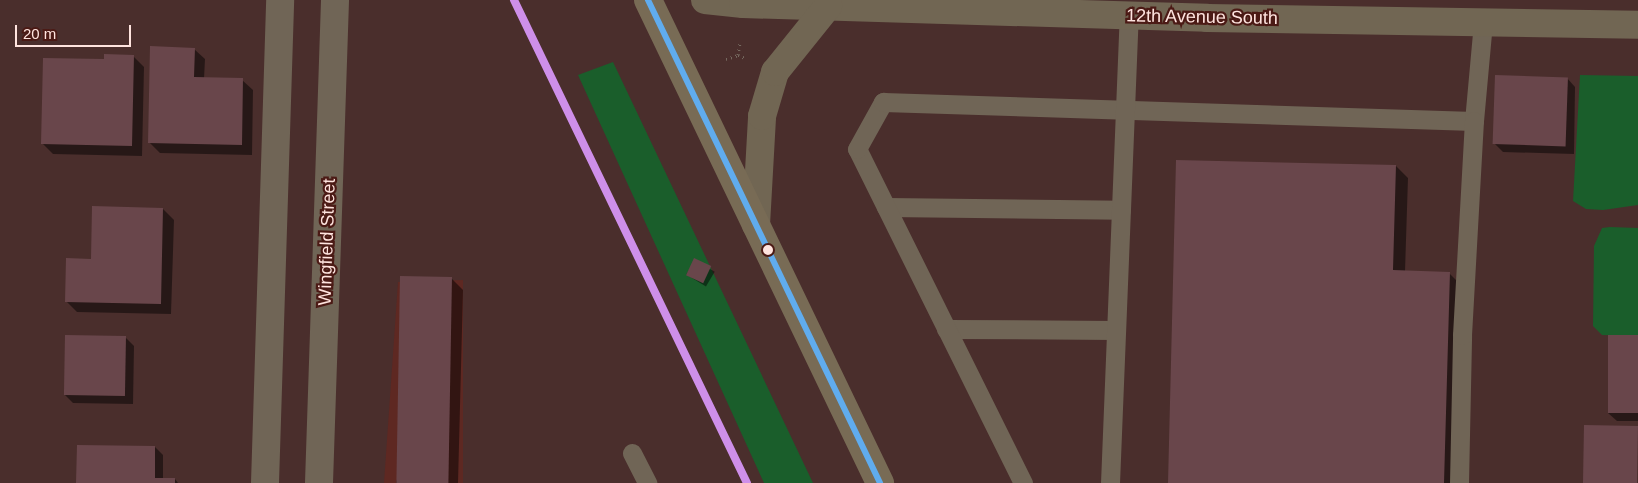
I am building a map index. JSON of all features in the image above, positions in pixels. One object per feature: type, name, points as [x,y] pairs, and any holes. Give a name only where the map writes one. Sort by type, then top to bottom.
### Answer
[{"type":"main road","points":[[648,0],[880,483]]},
{"type":"street","points":[[265,483],[280,0]]},
{"type":"street","name":"Wingfield Street","points":[[319,483],[335,0]]},
{"type":"street","name":"12th Avenue South","points":[[706,0],[743,4],[828,3],[1128,15],[1207,9],[1483,22],[1638,25]]},
{"type":"street","points":[[756,224],[762,116],[775,72],[828,3]]},
{"type":"lane","points":[[1110,483],[1128,15]]},
{"type":"lane","points":[[1459,483],[1462,335],[1474,121],[1483,22]]},
{"type":"lane","points":[[1023,483],[857,148],[883,102],[1474,121]]},
{"type":"lane","points":[[886,207],[1121,210]]},
{"type":"lane","points":[[946,329],[1116,330]]},
{"type":"lane","points":[[632,453],[646,483]]},
{"type":"path","points":[[738,55],[740,42]]},
{"type":"path","points":[[726,59],[738,55],[752,62]]},
{"type":"shaded area","points":[[463,280],[463,483],[384,483],[398,282]]},
{"type":"green space","points":[[613,62],[813,483],[764,483],[578,75]]},
{"type":"green space","points":[[1580,75],[1638,76],[1638,205],[1603,210],[1586,209],[1573,201]]},
{"type":"green space","points":[[1602,228],[1638,228],[1638,336],[1602,335],[1593,326],[1594,246]]},
{"type":"building","points":[[150,46],[195,48],[194,77],[243,78],[242,145],[148,143]]},
{"type":"building","points":[[104,54],[134,55],[132,146],[41,144],[43,58],[104,59]]},
{"type":"building","points":[[1495,75],[1568,78],[1566,147],[1493,144]]},
{"type":"building","points":[[1176,160],[1396,165],[1393,270],[1450,272],[1444,483],[1168,483]]},
{"type":"building","points":[[92,206],[163,208],[161,304],[65,302],[66,258],[91,259]]},
{"type":"building","points":[[694,258],[711,266],[703,283],[686,275]]},
{"type":"building","points":[[400,276],[452,277],[448,483],[396,483]]},
{"type":"building","points":[[65,335],[126,336],[125,396],[64,395]]},
{"type":"building","points":[[1608,335],[1638,335],[1638,413],[1608,413]]},
{"type":"building","points":[[1584,425],[1638,426],[1637,483],[1583,483]]},
{"type":"building","points":[[77,445],[155,446],[155,478],[175,478],[175,483],[76,483]]},
{"type":"transit line","points":[[514,0],[747,483]]},
{"type":"transit line","points":[[648,0],[880,483]]}]
